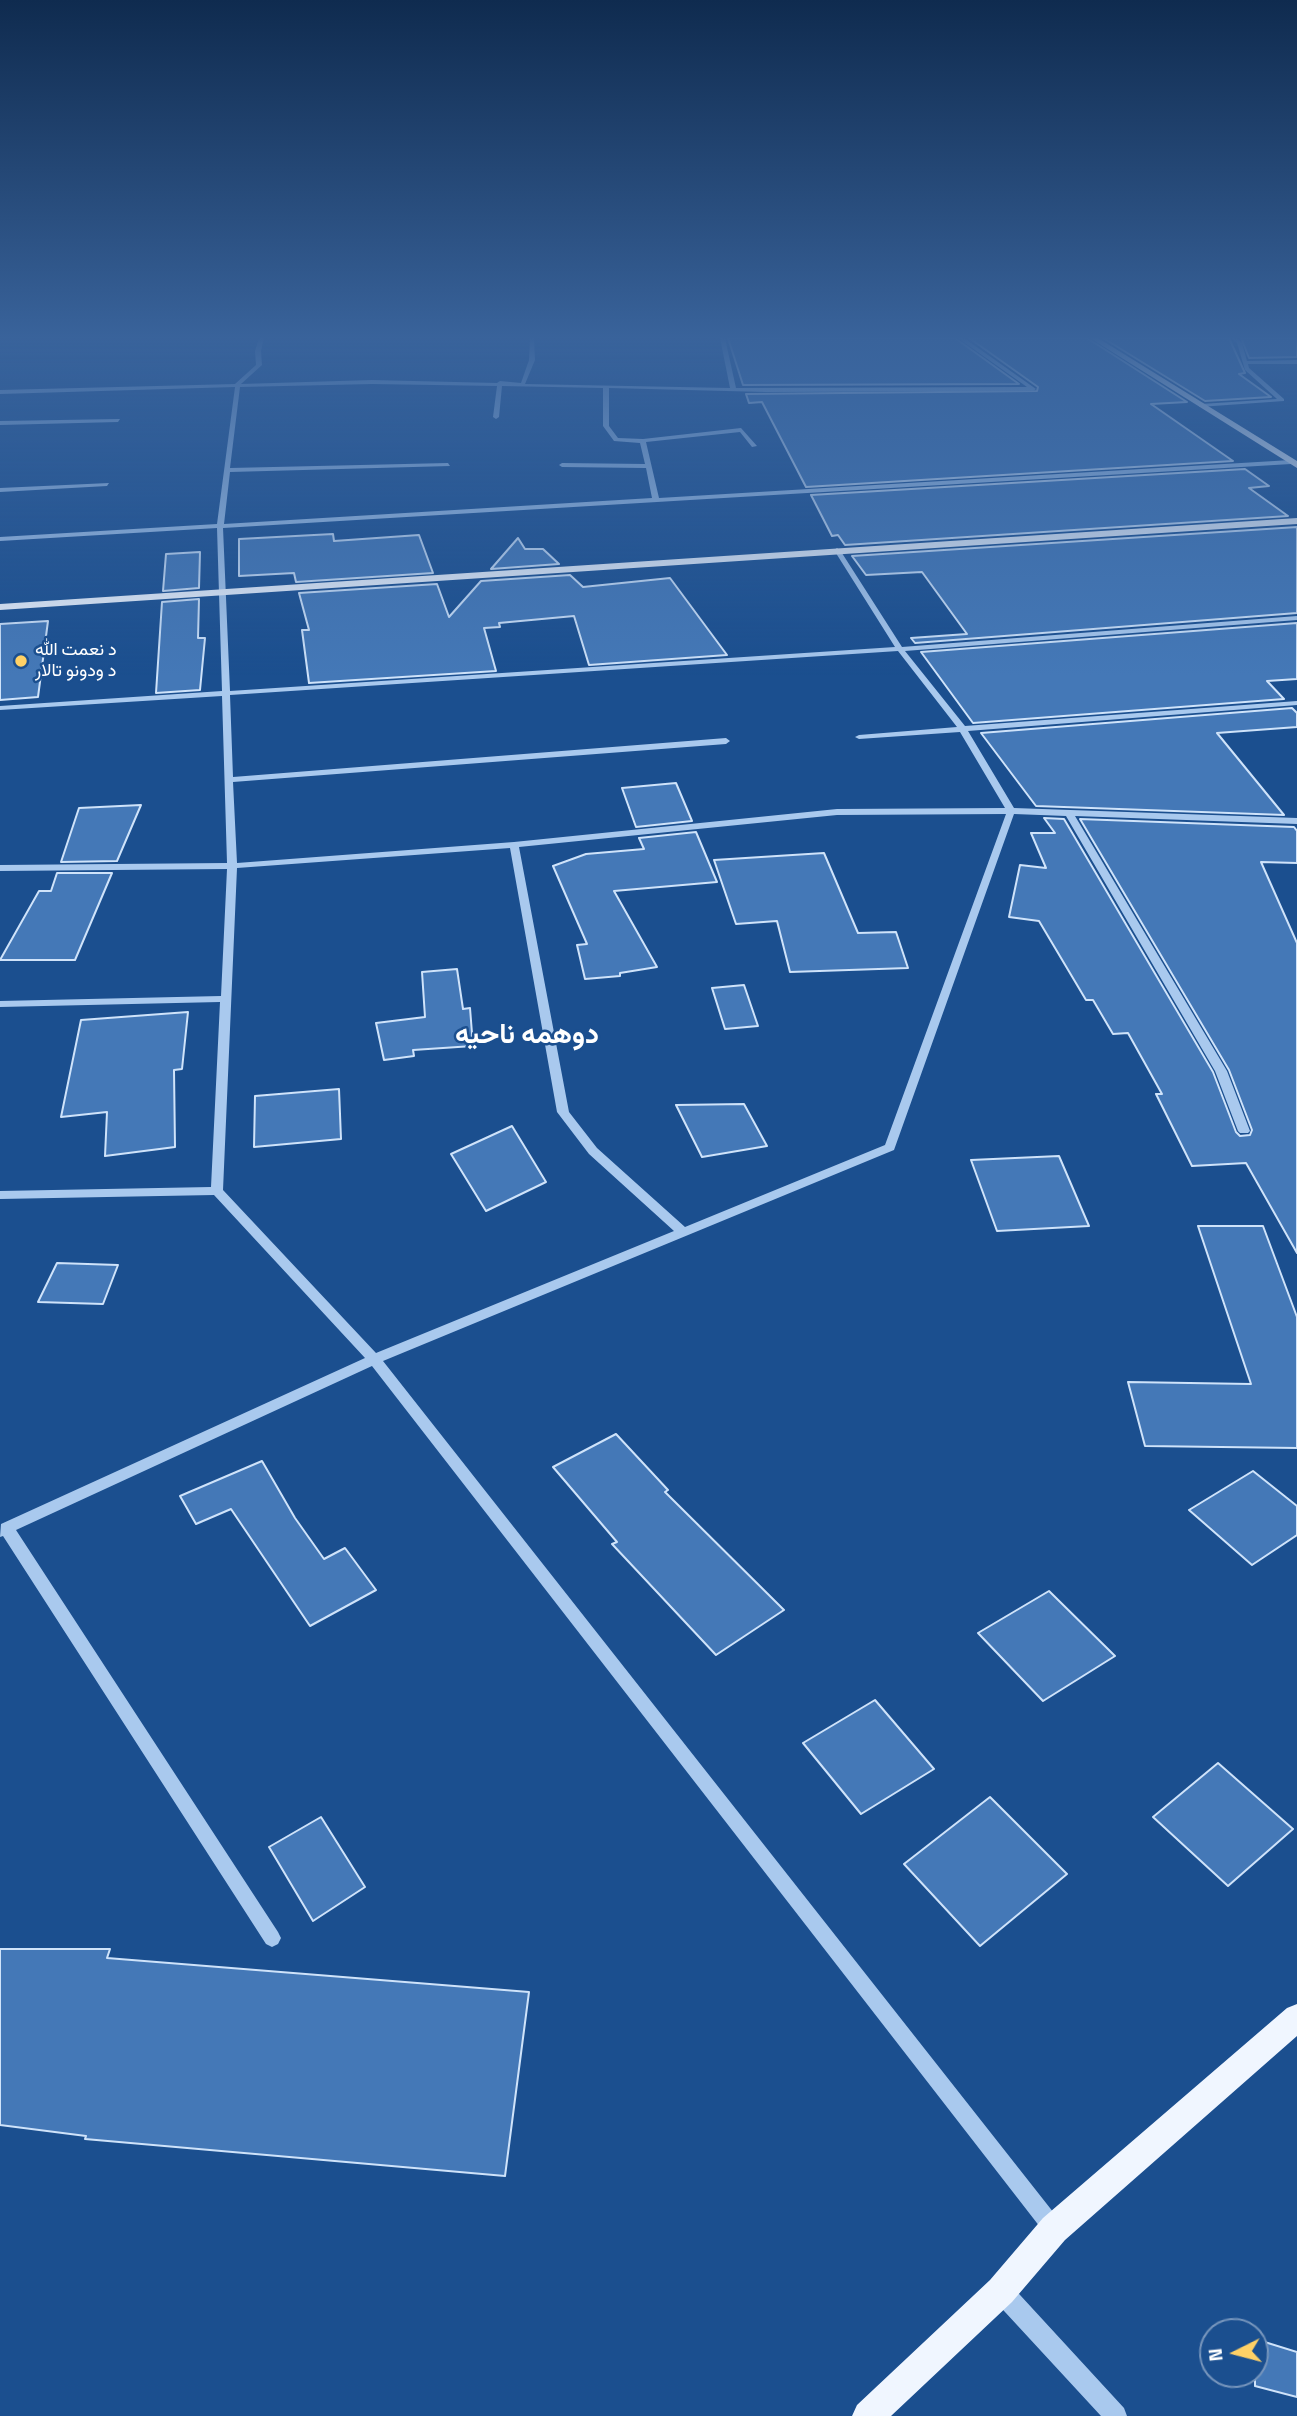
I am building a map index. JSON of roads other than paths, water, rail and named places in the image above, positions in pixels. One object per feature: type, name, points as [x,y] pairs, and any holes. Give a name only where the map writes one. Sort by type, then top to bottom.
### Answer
[{"type":"main road","points":[[1274,451],[1294,463]]},
{"type":"main road","points":[[0,607],[1297,521]]},
{"type":"main road","points":[[868,2416],[1001,2291],[1054,2229],[1297,2018]]},
{"type":"street","points":[[231,451],[220,526],[232,866],[218,1191],[374,1359],[1054,2229]]},
{"type":"street","points":[[645,451],[656,499]]},
{"type":"street","points":[[0,539],[1294,463]]},
{"type":"street","points":[[229,470],[447,465]]},
{"type":"street","points":[[562,465],[648,466]]},
{"type":"street","points":[[0,490],[107,484]]},
{"type":"street","points":[[837,550],[900,649],[962,728],[1011,811]]},
{"type":"street","points":[[0,708],[900,649],[1297,618]]},
{"type":"street","points":[[859,737],[1297,703]]},
{"type":"street","points":[[229,780],[726,741]]},
{"type":"street","points":[[272,1938],[3,1530],[374,1359],[890,1147],[1011,811]]},
{"type":"street","points":[[0,868],[232,866],[514,845],[837,812],[1011,811],[1297,821]]},
{"type":"street","points":[[1069,814],[1221,1072],[1244,1131]]},
{"type":"street","points":[[514,845],[563,1112],[593,1151],[683,1232]]},
{"type":"street","points":[[0,1004],[226,999]]},
{"type":"street","points":[[0,1195],[218,1191]]},
{"type":"street","points":[[1001,2291],[1116,2416]]},
{"type":"place","name":"د نعمت الله د ودونو تالار","points":[[21,661]]},
{"type":"district","name":"دوهمه ناحیه","points":[[527,1036]]}]
